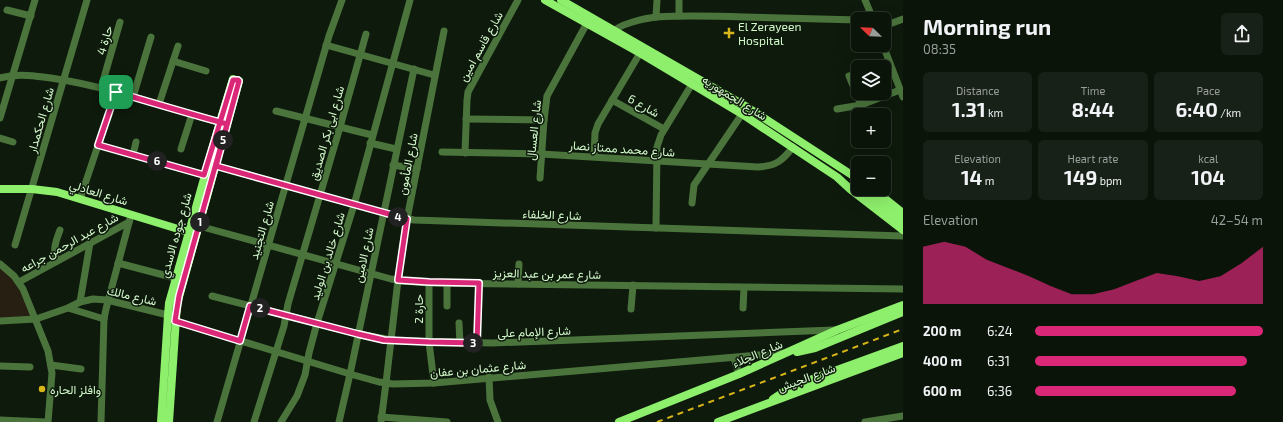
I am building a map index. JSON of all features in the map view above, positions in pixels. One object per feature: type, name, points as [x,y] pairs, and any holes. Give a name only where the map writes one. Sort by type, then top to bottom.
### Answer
[{"type":"street","points":[[0,118],[35,0]]},
{"type":"street","name":"شارع الحكمدار","points":[[15,245],[87,0]]},
{"type":"street","name":"شارع التجنيد","points":[[217,422],[326,45],[342,0]]},
{"type":"street","name":"شارع خالد بن الوليد","points":[[282,422],[297,396],[306,375],[309,353],[317,323],[354,205],[410,0]]},
{"type":"street","name":"شارع قاسم امين","points":[[465,152],[467,96],[469,88],[518,0]]},
{"type":"street","name":"شارع الجمهوريه","points":[[545,0],[587,23],[612,33]]},
{"type":"street","name":"شارع الجمهوريه","points":[[561,0],[629,43],[747,107],[851,174]]},
{"type":"street","points":[[656,17],[657,0]]},
{"type":"street","points":[[679,0],[679,16]]},
{"type":"street","points":[[865,0],[870,12]]},
{"type":"street","points":[[7,10],[31,16]]},
{"type":"street","points":[[612,33],[635,21],[656,17],[720,16],[851,20]]},
{"type":"street","points":[[891,23],[903,19]]},
{"type":"street","name":"حارة 4","points":[[102,88],[120,22]]},
{"type":"street","name":"شارع العسال","points":[[540,178],[546,101],[587,23]]},
{"type":"street","name":"شارع المأمون","points":[[381,419],[407,219],[434,75],[444,31]]},
{"type":"street","name":"شارع ابى بكر الصديق","points":[[254,422],[276,352],[288,304],[366,34]]},
{"type":"street","points":[[133,97],[151,37]]},
{"type":"street","name":"شارع الجمهوريه","points":[[629,43],[640,53],[742,114],[837,177],[850,189],[903,230]]},
{"type":"street","points":[[326,45],[434,75]]},
{"type":"street","points":[[159,104],[178,46]]},
{"type":"street","points":[[837,108],[860,105],[902,93],[886,52]]},
{"type":"street","points":[[594,156],[596,128],[640,53]]},
{"type":"street","points":[[173,61],[206,71]]},
{"type":"street","name":"شارع الامين","points":[[339,422],[414,69]]},
{"type":"street","points":[[0,78],[13,75],[28,75],[63,80],[102,88],[223,123]]},
{"type":"street","points":[[849,76],[860,105]]},
{"type":"street","points":[[656,228],[657,147],[664,129],[692,84]]},
{"type":"street","points":[[80,199],[116,92]]},
{"type":"street","name":"شارع 6","points":[[612,100],[664,129]]},
{"type":"street","points":[[276,111],[372,135]]},
{"type":"street","points":[[181,149],[192,114]]},
{"type":"street","points":[[692,203],[693,186],[742,114]]},
{"type":"street","points":[[466,119],[544,120]]},
{"type":"street","name":"شارع جوده الاسدي","points":[[169,422],[175,321],[179,296],[199,226],[212,164],[223,123]]},
{"type":"street","points":[[0,138],[13,142]]},
{"type":"street","points":[[133,154],[136,142]]},
{"type":"street","points":[[370,143],[396,149]]},
{"type":"street","points":[[98,145],[204,175]]},
{"type":"street","name":"شارع محمد ممتاز نصار","points":[[442,152],[594,156],[765,167],[784,158],[792,147]]},
{"type":"street","name":"شارع جوده الاسدي","points":[[161,422],[168,314],[175,278],[204,175],[212,164]]},
{"type":"street","name":"شارع الخلفاء","points":[[212,164],[383,213],[420,221],[903,236]]},
{"type":"street","points":[[393,165],[417,169]]},
{"type":"street","points":[[837,177],[851,185]]},
{"type":"street","name":"شارع العادلي","points":[[0,189],[32,189],[57,192],[130,218],[188,232]]},
{"type":"street","points":[[868,196],[903,221]]},
{"type":"street","points":[[882,196],[903,213]]},
{"type":"street","points":[[101,422],[104,319],[107,300],[130,218]]},
{"type":"street","name":"شارع عبد الرحمن جراعه","points":[[19,282],[90,243],[130,218]]},
{"type":"street","name":"شارع عمر بن عبد العزيز","points":[[199,226],[371,274],[398,280],[447,283],[903,289]]},
{"type":"street","points":[[57,261],[54,248],[60,230]]},
{"type":"street","points":[[80,302],[90,243]]},
{"type":"street","points":[[118,263],[175,278]]},
{"type":"street","points":[[0,264],[19,282],[27,295],[48,351],[52,380],[47,422],[0,420]]},
{"type":"street","points":[[518,264],[518,284]]},
{"type":"street","name":"حارة 2","points":[[429,282],[429,342],[434,383]]},
{"type":"street","points":[[447,283],[447,306]]},
{"type":"street","points":[[477,343],[479,283]]},
{"type":"street","points":[[631,309],[633,285]]},
{"type":"street","points":[[743,308],[744,288]]},
{"type":"street","name":"شارع الإمام على","points":[[212,296],[358,334],[391,340],[477,343],[837,330]]},
{"type":"street","name":"شارع مالك","points":[[0,322],[36,319],[68,308],[80,302],[93,299],[107,300],[168,314]]},
{"type":"street","name":"شارع الجلاء","points":[[619,422],[738,374],[837,330],[903,305]]},
{"type":"street","points":[[68,308],[104,319]]},
{"type":"street","points":[[790,352],[815,348],[901,313]]},
{"type":"street","name":"شارع عثمان بن عفان","points":[[175,321],[350,374],[386,383],[400,384],[434,383],[489,377],[734,358],[790,352]]},
{"type":"street","points":[[459,323],[460,343]]},
{"type":"street","points":[[768,404],[785,391],[815,378],[903,346]]},
{"type":"street","name":"شارع الجيش","points":[[718,422],[903,354]]},
{"type":"street","points":[[734,358],[738,374]]},
{"type":"street","points":[[51,365],[81,369]]},
{"type":"street","points":[[0,366],[30,367]]},
{"type":"street","points":[[489,377],[490,400],[498,422]]},
{"type":"street","points":[[865,422],[903,416]]},
{"type":"street","points":[[381,419],[448,422]]},
{"type":"shaded area","points":[[0,266],[18,282],[36,319],[0,321]]},
{"type":"railway","points":[[657,422],[903,329]]},
{"type":"place","name":"El Zerayeen Hospital","points":[[729,33]]},
{"type":"place","name":"وافلز الحاره","points":[[42,389]]},
{"type":"route","points":[[116,92],[98,145],[204,175],[220,122],[233,80],[233,79],[238,80],[239,81],[216,166],[407,219],[398,280],[408,282],[479,283],[477,343],[384,340],[250,306],[240,341],[175,321],[179,296],[227,124],[220,122],[192,114],[116,92]]}]
